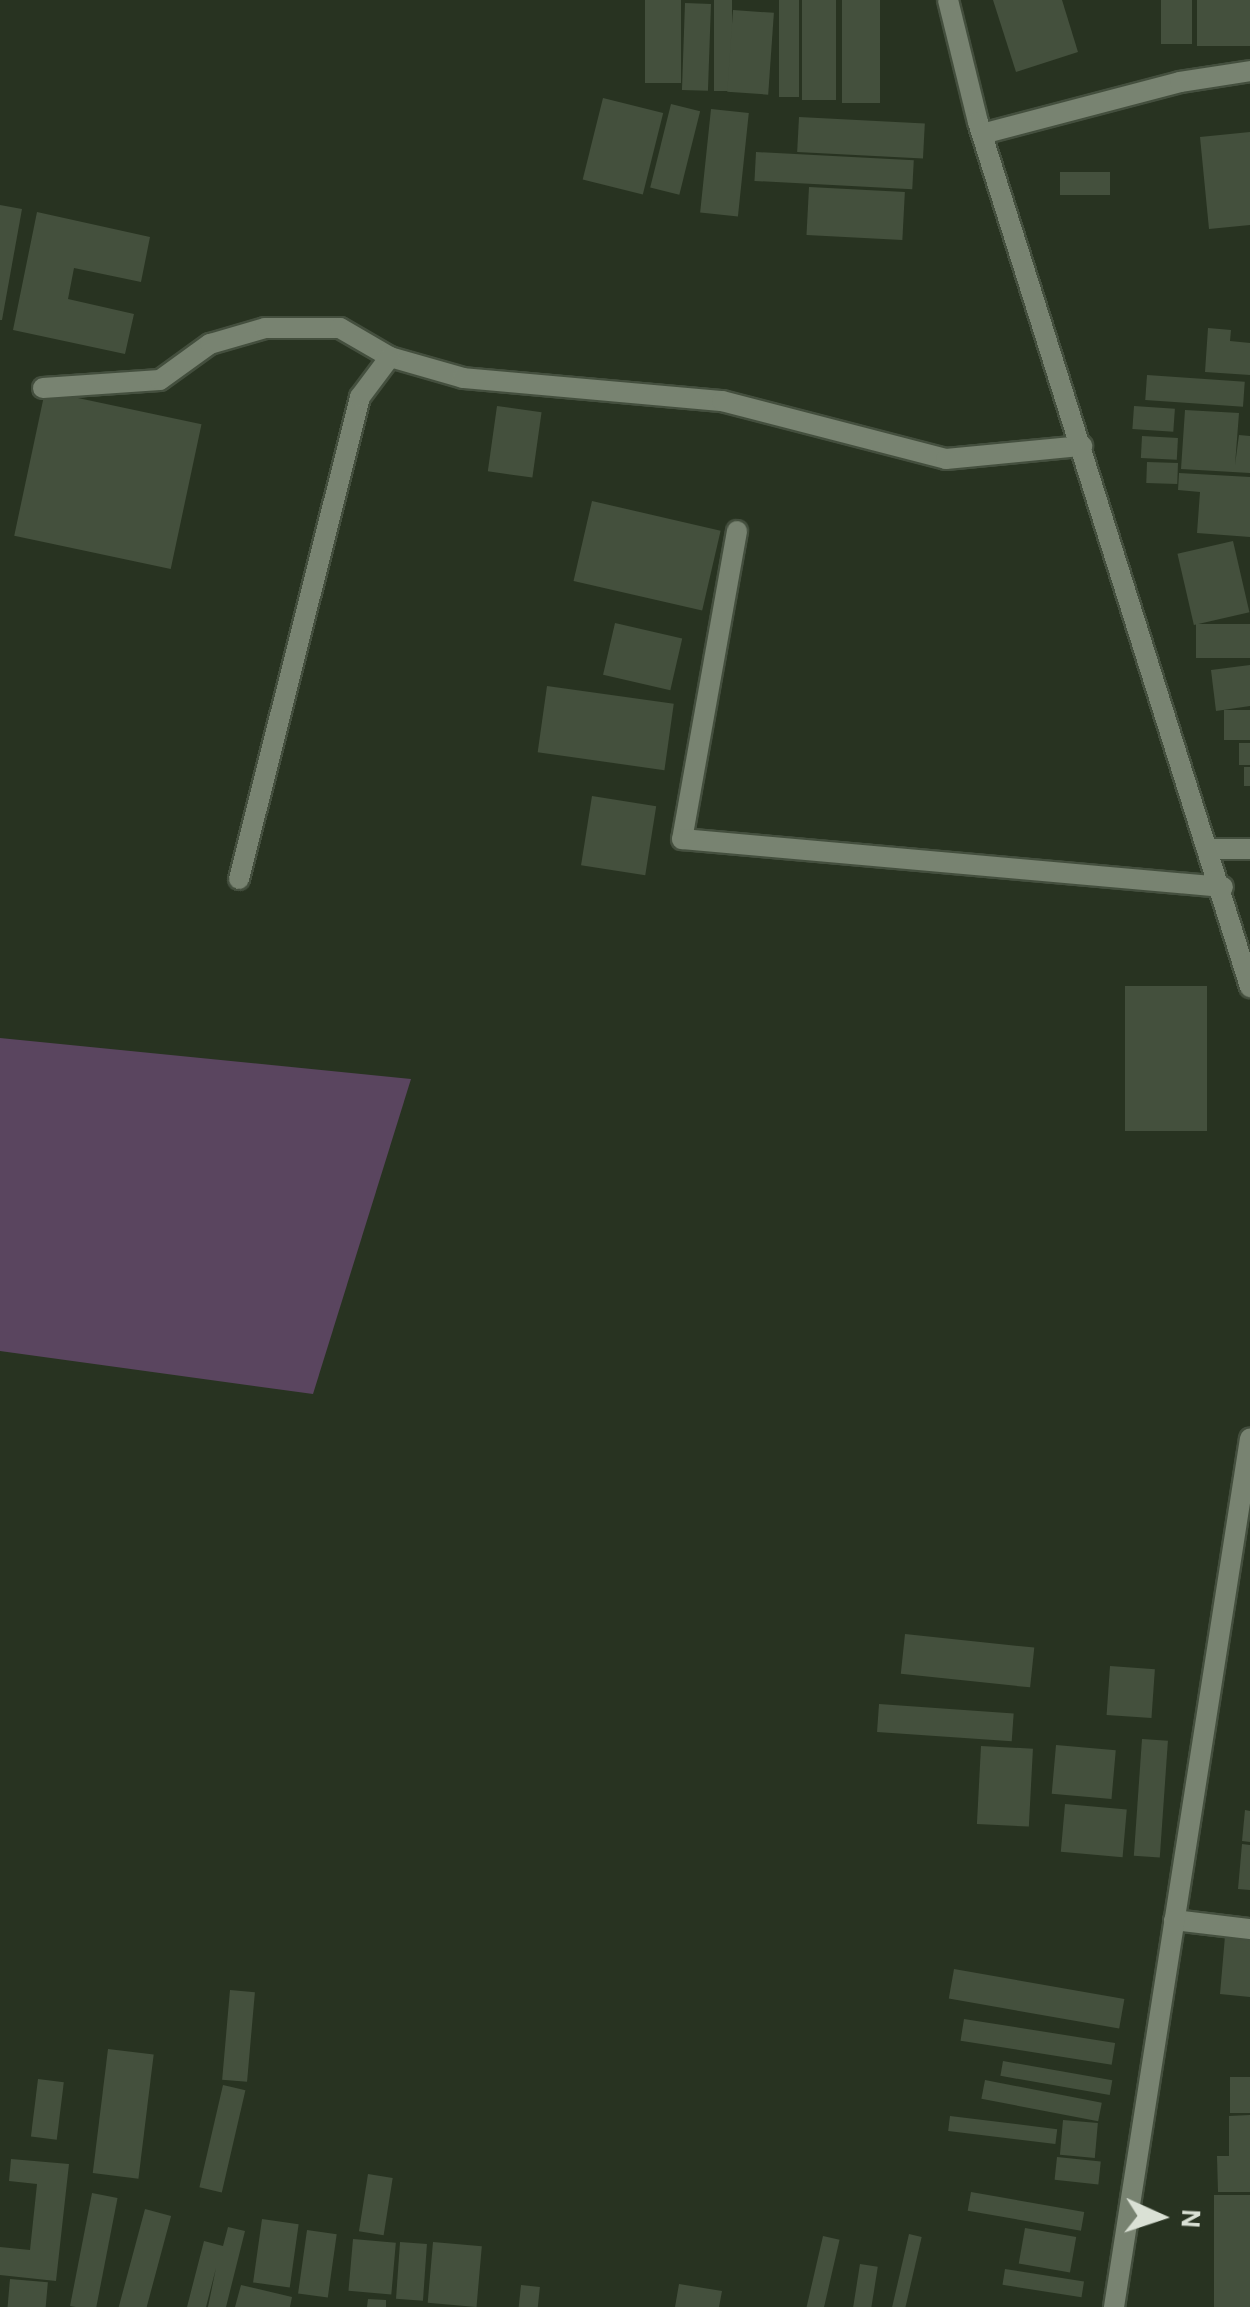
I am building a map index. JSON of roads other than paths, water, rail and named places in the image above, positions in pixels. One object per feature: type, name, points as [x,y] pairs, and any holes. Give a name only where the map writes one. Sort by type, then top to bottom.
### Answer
[{"type":"street","points":[[948,0],[982,134],[1223,887],[1250,987]]},
{"type":"street","points":[[982,134],[1180,82],[1250,72]]},
{"type":"street","points":[[43,388],[160,380],[210,344],[265,328],[340,328],[390,357],[463,378],[722,401],[946,459],[1082,446]]},
{"type":"street","points":[[239,879],[360,397],[390,357]]},
{"type":"street","points":[[737,530],[682,839],[1223,887]]},
{"type":"street","points":[[1211,849],[1250,850]]},
{"type":"street","points":[[1114,2307],[1250,1440]]},
{"type":"street","points":[[1174,1920],[1250,1929]]}]
